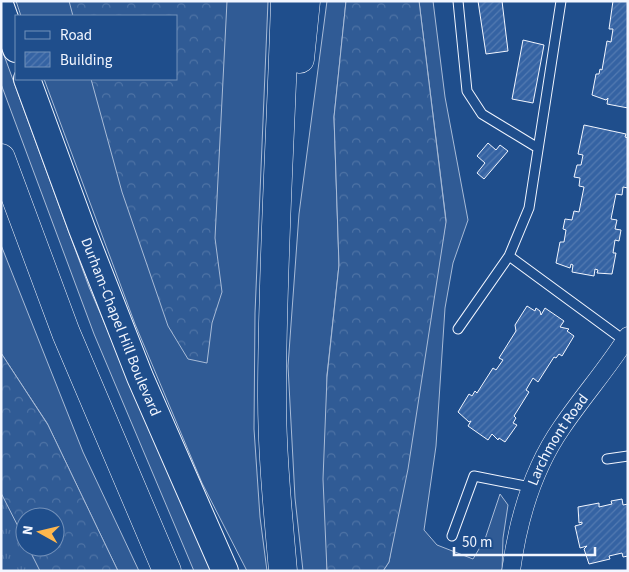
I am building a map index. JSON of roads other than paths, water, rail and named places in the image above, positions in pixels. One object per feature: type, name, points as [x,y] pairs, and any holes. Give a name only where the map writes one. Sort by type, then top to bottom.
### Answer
[{"type":"highway","points":[[283,571],[272,408],[273,302],[285,1]]},
{"type":"highway","points":[[273,302],[277,293],[306,1]]},
{"type":"highway","points":[[1,158],[66,333],[167,571]]},
{"type":"main road","points":[[1,8],[15,46]]},
{"type":"main road","name":"Durham-Chapel Hill Boulevard","points":[[27,80],[82,229],[140,377],[225,571]]},
{"type":"street","name":"Larchmont Road","points":[[512,563],[523,508],[530,487],[561,428],[621,358],[626,339]]},
{"type":"lane","points":[[458,1],[467,91],[482,114],[538,148]]},
{"type":"lane","points":[[458,330],[509,256],[529,208],[561,1]]},
{"type":"lane","points":[[509,256],[626,339]]},
{"type":"lane","points":[[607,459],[628,456]]},
{"type":"lane","points":[[452,536],[474,476],[530,487]]}]
